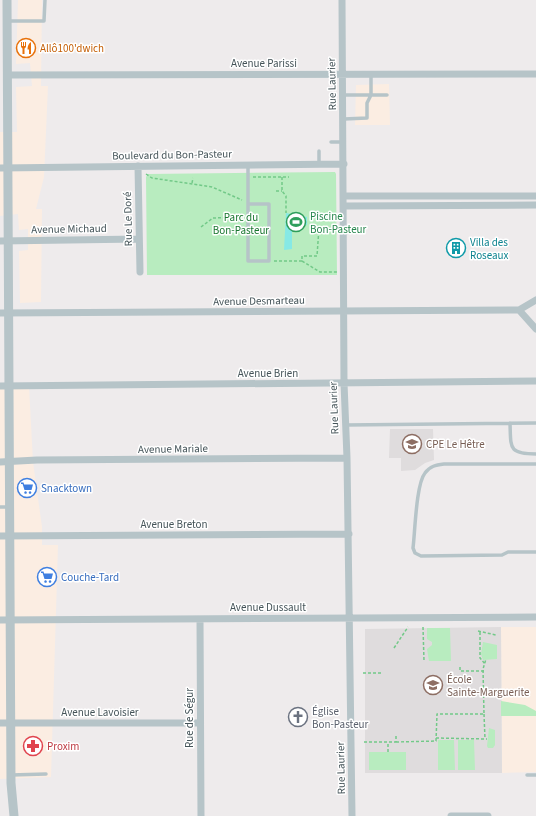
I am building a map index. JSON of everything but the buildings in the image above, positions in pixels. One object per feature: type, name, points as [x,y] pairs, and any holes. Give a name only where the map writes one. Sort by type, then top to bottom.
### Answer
[{"type":"street","points":[[7,0],[4,168],[4,461],[5,507],[10,536],[11,775],[14,816]]},
{"type":"street","name":"Rue Laurier","points":[[342,0],[344,119],[344,383],[349,534],[352,816]]},
{"type":"street","name":"Avenue Parissi","points":[[5,80],[343,74],[536,74]]},
{"type":"street","name":"Avenue Parissi","points":[[520,75],[536,78]]},
{"type":"street","name":"Boulevard du Bon-Pasteur","points":[[4,168],[344,164]]},
{"type":"street","name":"Rue Le Doré","points":[[138,166],[140,272]]},
{"type":"street","points":[[344,196],[536,196]]},
{"type":"street","points":[[344,206],[536,205]]},
{"type":"street","name":"Avenue Michaud","points":[[4,241],[139,239]]},
{"type":"street","points":[[536,300],[519,310],[536,330]]},
{"type":"street","name":"Avenue Desmarteau","points":[[4,314],[519,310]]},
{"type":"street","name":"Avenue Brien","points":[[4,386],[536,381]]},
{"type":"street","name":"Avenue Mariale","points":[[4,461],[347,458]]},
{"type":"street","name":"Avenue Breton","points":[[0,536],[349,534]]},
{"type":"street","name":"Avenue Dussault","points":[[0,620],[536,617]]},
{"type":"street","name":"Rue de Ségur","points":[[200,619],[201,816]]},
{"type":"street","name":"Avenue Lavoisier","points":[[0,723],[200,723]]},
{"type":"street","points":[[451,816],[487,816]]},
{"type":"lane","points":[[7,21],[44,21],[45,0]]},
{"type":"lane","points":[[344,119],[367,118],[367,103],[371,95],[371,74]]},
{"type":"lane","points":[[343,95],[386,95]]},
{"type":"lane","points":[[331,142],[344,142]]},
{"type":"lane","points":[[319,164],[320,151]]},
{"type":"lane","points":[[248,165],[248,204],[248,261],[269,261],[269,204],[248,204]]},
{"type":"lane","points":[[425,196],[425,206]]},
{"type":"lane","points":[[476,196],[476,206]]},
{"type":"lane","points":[[510,423],[511,442],[516,452],[520,454],[536,454]]},
{"type":"lane","points":[[346,425],[536,423]]},
{"type":"lane","points":[[536,464],[444,464],[432,467],[424,474],[421,481],[416,508],[413,548],[415,553],[421,556],[502,555],[508,552],[536,552]]},
{"type":"lane","points":[[11,775],[46,774]]},
{"type":"lane","points":[[527,775],[536,775]]},
{"type":"path","points":[[146,174],[152,178],[212,187],[248,204]]},
{"type":"path","points":[[255,177],[289,177]]},
{"type":"path","points":[[282,177],[282,191],[286,196],[286,213]]},
{"type":"path","points":[[192,183],[193,178]]},
{"type":"path","points":[[276,192],[282,191]]},
{"type":"path","points":[[201,227],[213,218],[248,217]]},
{"type":"path","points":[[302,256],[317,256],[319,228]]},
{"type":"path","points":[[302,252],[302,261]]},
{"type":"path","points":[[277,261],[302,261],[320,272],[338,272]]},
{"type":"path","points":[[394,648],[408,627]]},
{"type":"path","points":[[423,627],[424,661]]},
{"type":"path","points":[[485,664],[480,658],[479,632],[496,635]]},
{"type":"path","points":[[436,738],[486,739],[484,714],[484,670],[486,660]]},
{"type":"path","points":[[460,667],[460,671],[484,670]]},
{"type":"path","points":[[363,673],[383,673]]},
{"type":"path","points":[[364,742],[436,742],[437,714],[484,714]]},
{"type":"path","points":[[396,735],[396,742]]},
{"type":"path","points":[[388,742],[388,752]]},
{"type":"shaded area","points":[[18,0],[42,0],[41,86],[48,86],[44,177],[36,209],[42,209],[41,302],[20,303],[19,251],[28,250],[28,229],[19,230],[18,214],[0,216],[0,132],[17,132],[16,87],[32,86],[30,63],[16,64]]},
{"type":"shaded area","points":[[389,84],[390,125],[355,125],[356,85]]},
{"type":"shaded area","points":[[29,386],[33,462],[42,527],[42,545],[58,545],[51,777],[0,779],[0,388]]},
{"type":"shaded area","name":"CPE Le Hêtre","points":[[390,429],[433,429],[434,460],[425,463],[415,470],[401,471],[401,458],[389,458]]},
{"type":"shaded area","points":[[501,627],[536,627],[536,772],[502,773]]},
{"type":"shaded area","name":"École Sainte-Marguerite","points":[[501,627],[502,773],[365,773],[365,629]]},
{"type":"green space","name":"Parc du Bon-Pasteur","points":[[335,172],[337,275],[147,275],[146,177],[148,174]]},
{"type":"green space","points":[[427,628],[450,628],[451,661],[429,661],[427,649],[432,645],[432,642],[427,639]]},
{"type":"green space","points":[[483,642],[497,645],[497,659],[483,660],[481,654]]},
{"type":"green space","points":[[501,701],[525,705],[536,711],[536,716],[501,716]]},
{"type":"green space","points":[[489,728],[495,730],[495,745],[493,748],[488,748],[487,746]]},
{"type":"green space","points":[[438,740],[454,740],[455,770],[438,770]]},
{"type":"green space","points":[[458,740],[474,740],[475,770],[458,770]]},
{"type":"green space","points":[[369,752],[406,752],[406,770],[369,770]]},
{"type":"water","name":"Piscine Bon-Pasteur","points":[[286,213],[307,217],[307,225],[292,228],[292,249],[284,250]]},
{"type":"place","name":"Allô100'dwich","points":[[26,48]]},
{"type":"place","name":"Piscine Bon-Pasteur","points":[[296,222]]},
{"type":"place","name":"Villa des Roseaux","points":[[456,248]]},
{"type":"place","name":"CPE Le Hêtre","points":[[412,444]]},
{"type":"place","name":"Snacktown","points":[[27,488]]},
{"type":"place","name":"Couche-Tard","points":[[47,577]]},
{"type":"place","name":"École Sainte-Marguerite","points":[[433,685]]},
{"type":"place","name":"Église Bon-Pasteur","points":[[298,717]]},
{"type":"place","name":"Proxim","points":[[33,746]]}]
